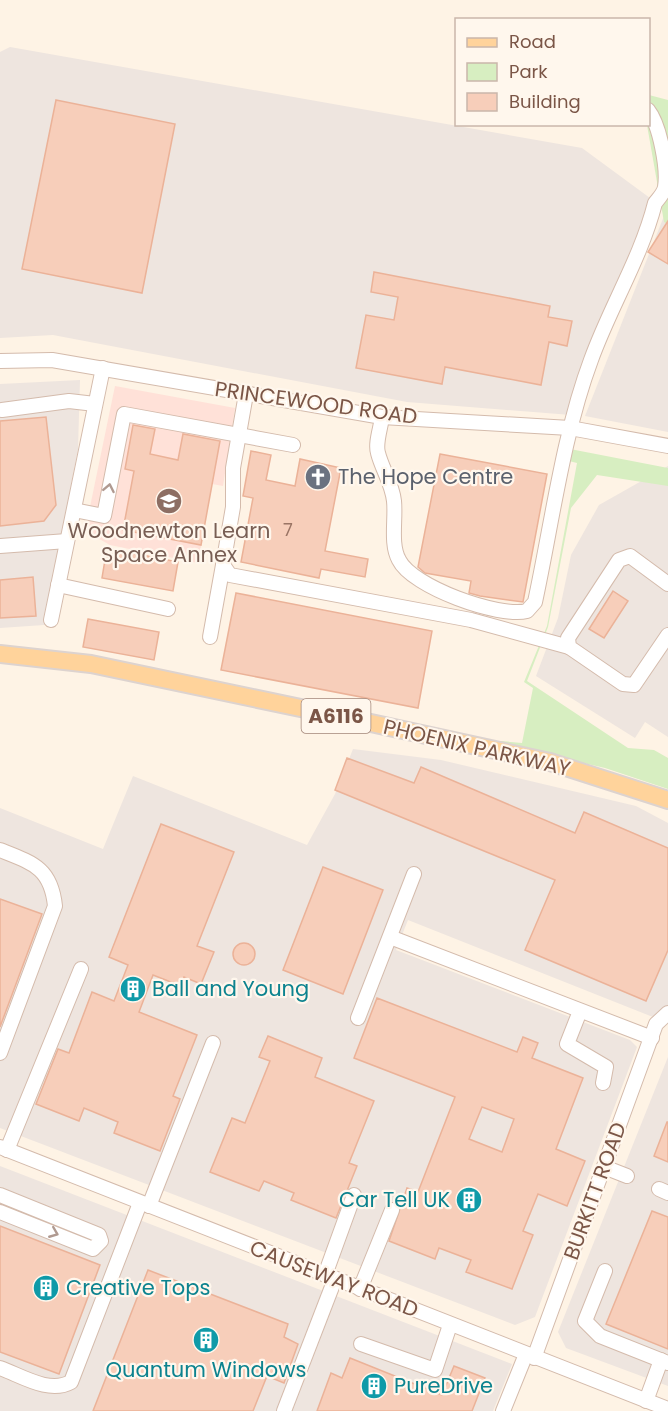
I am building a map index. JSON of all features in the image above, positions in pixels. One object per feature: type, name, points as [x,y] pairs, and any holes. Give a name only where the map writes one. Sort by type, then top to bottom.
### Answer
[{"type":"main road","name":"PHOENIX PARKWAY","points":[[0,654],[91,664],[459,742],[549,762],[668,800]]},
{"type":"street","points":[[382,417],[377,453],[389,479],[394,500],[399,561],[413,575],[454,598],[521,613],[527,612],[535,602],[570,428],[591,360],[616,305],[655,203],[665,189],[668,174],[663,148],[650,115]]},
{"type":"street","name":"PRINCEWOOD ROAD","points":[[0,361],[33,358],[103,368],[382,417],[570,428],[668,446]]},
{"type":"street","points":[[51,620],[103,368]]},
{"type":"street","points":[[210,637],[233,507],[232,468],[246,394]]},
{"type":"street","points":[[2,410],[69,401],[95,404]]},
{"type":"street","points":[[74,510],[103,522],[124,414],[293,445]]},
{"type":"street","points":[[0,546],[67,541]]},
{"type":"street","points":[[569,647],[568,638],[619,560],[630,556],[668,584]]},
{"type":"street","points":[[224,565],[230,575],[471,620],[569,647],[623,684],[634,685],[668,635]]},
{"type":"street","points":[[58,585],[168,609]]},
{"type":"street","points":[[0,850],[30,862],[46,874],[53,888],[55,906],[0,1053]]},
{"type":"street","points":[[358,1018],[414,874]]},
{"type":"street","points":[[390,937],[652,1038]]},
{"type":"street","points":[[2,1148],[81,969]]},
{"type":"street","points":[[580,1011],[567,1044],[606,1067],[603,1083]]},
{"type":"street","name":"BURKITT ROAD","points":[[503,1411],[530,1356],[604,1167],[656,1024],[668,1013]]},
{"type":"street","points":[[0,1368],[45,1385],[61,1388],[71,1382],[213,1043]]},
{"type":"street","name":"CAUSEWAY ROAD","points":[[2,1148],[668,1409]]},
{"type":"street","points":[[604,1167],[627,1176]]},
{"type":"street","points":[[0,1195],[99,1235],[101,1241],[93,1249],[0,1212]]},
{"type":"street","points":[[284,1411],[330,1277],[354,1195]]},
{"type":"street","points":[[360,1289],[392,1210]]},
{"type":"street","points":[[605,1271],[585,1321],[600,1336],[664,1362],[646,1401]]},
{"type":"street","points":[[361,1344],[435,1370],[450,1325]]},
{"type":"shaded area","points":[[10,47],[582,148],[650,198],[615,300],[571,415],[407,402],[53,335],[0,338],[0,52]]},
{"type":"shaded area","points":[[664,216],[668,218],[668,432],[585,416]]},
{"type":"shaded area","points":[[80,380],[78,449],[44,625],[0,628],[0,384]]},
{"type":"shaded area","points":[[115,386],[235,408],[223,486],[212,484],[198,563],[110,545],[85,531]]},
{"type":"shaded area","points":[[668,466],[668,737],[645,722],[635,738],[536,676],[558,618],[571,555],[599,505]]},
{"type":"shaded area","points":[[353,749],[441,760],[636,806],[668,823],[668,1023],[408,920],[396,950],[630,1040],[637,1047],[535,1317],[515,1325],[0,1128],[0,808],[103,849],[133,776],[307,845],[335,794]]},
{"type":"shaded area","points":[[668,1057],[668,1386],[566,1348],[558,1332]]},
{"type":"shaded area","points":[[0,1166],[512,1364],[493,1411],[0,1411]]},
{"type":"green space","points":[[650,95],[668,100],[668,224],[664,222],[647,126],[650,126]]},
{"type":"green space","points":[[570,449],[668,468],[668,486],[597,475],[571,508],[548,627],[527,681],[628,748],[654,750],[668,758],[668,789],[605,768],[501,744],[501,741],[522,743],[533,688],[524,682],[547,626],[577,463],[565,460]]},
{"type":"building","points":[[56,100],[175,124],[142,293],[22,269]]},
{"type":"building","points":[[668,221],[668,264],[648,252]]},
{"type":"building","points":[[374,272],[550,306],[548,317],[572,321],[567,346],[549,342],[541,385],[445,367],[442,384],[356,368],[366,315],[394,320],[398,297],[371,292]]},
{"type":"building","points":[[46,417],[56,505],[44,521],[0,526],[0,421]]},
{"type":"building","name":"Woodnewton Learn Space Annex","points":[[133,425],[155,429],[150,454],[178,460],[183,434],[220,441],[201,545],[123,530],[134,471],[125,469]]},
{"type":"building","points":[[251,451],[271,455],[266,480],[295,486],[300,459],[341,468],[325,551],[368,559],[365,577],[321,569],[319,578],[241,562],[253,498],[243,496]]},
{"type":"building","points":[[440,454],[547,474],[523,602],[469,593],[471,581],[425,573],[418,567]]},
{"type":"building","points":[[107,548],[178,562],[173,591],[102,578]]},
{"type":"building","points":[[33,577],[36,616],[0,618],[0,580]]},
{"type":"building","points":[[613,591],[628,601],[604,638],[589,629]]},
{"type":"building","points":[[236,593],[432,631],[418,708],[221,670]]},
{"type":"building","points":[[88,619],[159,632],[154,660],[83,647]]},
{"type":"building","points":[[347,758],[414,783],[421,767],[575,833],[584,812],[668,848],[668,950],[646,1001],[525,950],[555,880],[335,790]]},
{"type":"building","name":"Ball and Young","points":[[161,824],[234,852],[197,946],[214,952],[201,984],[184,977],[181,986],[153,975],[139,1012],[197,1035],[173,1096],[180,1099],[160,1151],[114,1133],[118,1122],[84,1108],[79,1121],[36,1104],[58,1049],[69,1053],[92,992],[114,1001],[128,965],[109,957]]},
{"type":"building","points":[[323,867],[383,890],[343,994],[283,970]]},
{"type":"building","points":[[0,899],[42,914],[0,1027]]},
{"type":"building","points":[[244,943],[252,946],[255,954],[252,962],[244,965],[236,962],[233,954],[236,946]]},
{"type":"building","points":[[377,998],[517,1052],[523,1037],[538,1043],[532,1058],[583,1078],[556,1149],[585,1161],[567,1206],[538,1194],[523,1231],[533,1235],[512,1289],[466,1272],[471,1260],[439,1248],[435,1259],[389,1241],[407,1188],[418,1192],[455,1097],[354,1058]],"holes":[[[482,1107],[514,1119],[502,1152],[469,1139]]]},
{"type":"building","name":"Ball and Young","points":[[268,1036],[322,1058],[315,1077],[374,1101],[349,1163],[357,1166],[336,1218],[291,1200],[294,1193],[264,1181],[259,1191],[210,1172],[232,1118],[245,1123],[270,1061],[259,1057]]},
{"type":"building","points":[[668,1122],[668,1162],[654,1156]]},
{"type":"building","points":[[652,1211],[668,1217],[668,1349],[606,1324]]},
{"type":"building","name":"Creative Tops","points":[[0,1226],[100,1265],[59,1374],[0,1352]]},
{"type":"building","name":"Quantum Windows","points":[[148,1270],[288,1324],[284,1337],[298,1344],[284,1383],[267,1376],[253,1411],[93,1411]]},
{"type":"building","name":"PureDrive","points":[[350,1358],[442,1395],[454,1366],[485,1378],[472,1411],[317,1411],[331,1373],[342,1378]]},
{"type":"place","name":"The Hope Centre","points":[[318,477]]},
{"type":"place","name":"Woodnewton Learn Space Annex","points":[[169,501]]},
{"type":"place","name":"Ball and Young","points":[[133,989]]},
{"type":"place","name":"Car Tell UK","points":[[469,1200]]},
{"type":"place","name":"Creative Tops","points":[[46,1288]]},
{"type":"place","name":"Quantum Windows","points":[[206,1340]]},
{"type":"place","name":"PureDrive","points":[[374,1386]]}]
